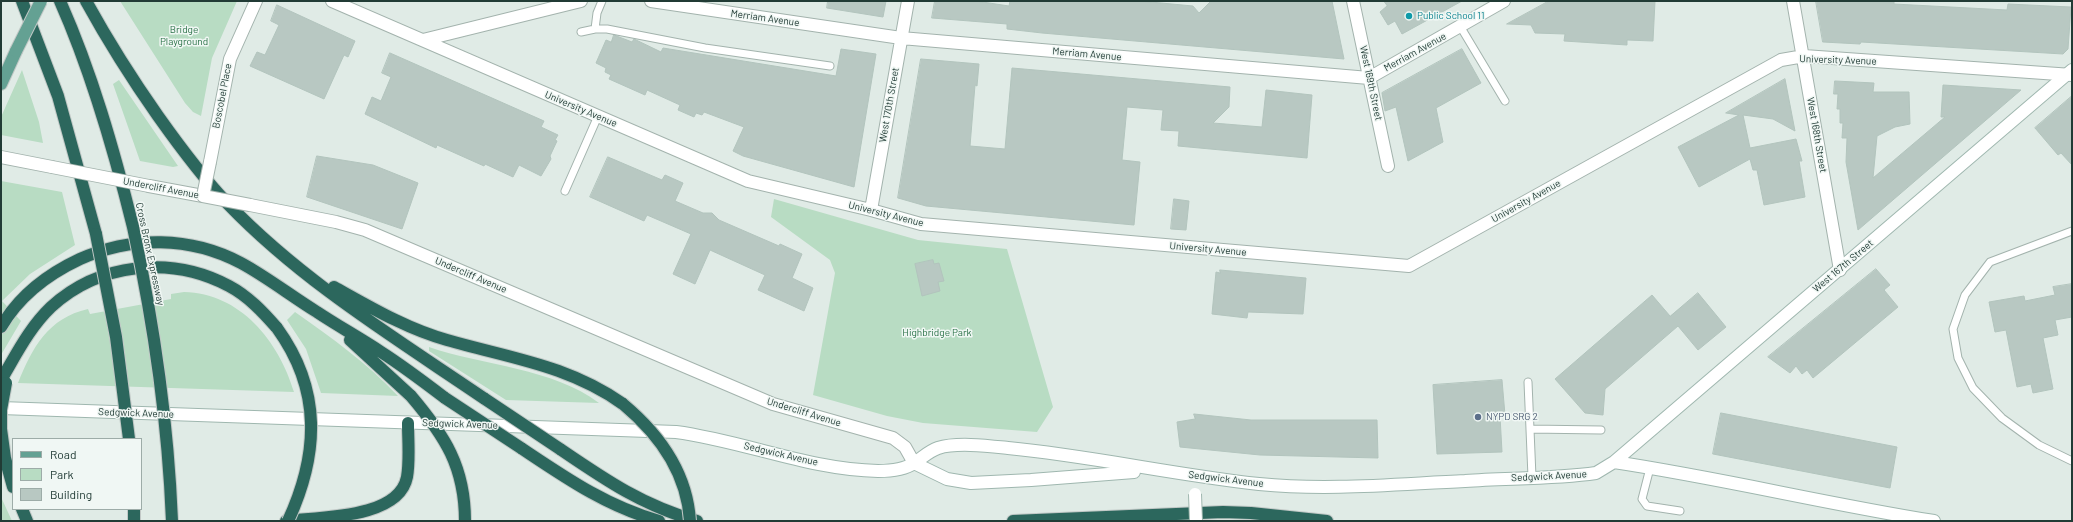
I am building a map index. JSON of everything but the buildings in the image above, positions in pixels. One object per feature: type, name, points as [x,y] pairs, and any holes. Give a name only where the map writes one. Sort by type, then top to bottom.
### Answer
[{"type":"highway","points":[[22,1],[58,96],[96,234],[117,344],[129,438]]},
{"type":"highway","name":"Cross Bronx Expressway","points":[[60,1],[97,98],[133,227],[148,298],[160,379],[168,446],[172,521]]},
{"type":"highway","points":[[86,1],[127,70],[186,155],[228,205],[281,253],[339,299],[485,399],[637,499],[659,509],[697,521]]},
{"type":"highway","points":[[1,327],[12,311],[37,286],[73,263],[101,251],[133,244],[151,242],[186,244],[228,257],[254,271],[382,353],[445,398],[592,494],[629,511],[659,521]]},
{"type":"highway","points":[[281,253],[325,282],[382,313],[419,330],[446,340],[560,370],[585,381],[623,404],[650,429],[668,454],[685,491],[690,521]]},
{"type":"highway","points":[[12,484],[6,462],[1,429],[4,381],[17,352],[43,315],[68,293],[98,277],[121,270],[144,267],[166,267],[188,271],[230,286],[248,298],[277,328],[299,365],[306,387],[311,413],[311,438],[307,467],[299,495],[287,521]]},
{"type":"highway","points":[[317,312],[379,365],[411,396],[435,425],[452,454],[462,484],[464,521]]},
{"type":"highway","points":[[287,521],[365,511],[379,508],[394,499],[400,494],[407,478],[408,423]]},
{"type":"highway","points":[[22,510],[27,521]]},
{"type":"highway","points":[[134,510],[134,521]]},
{"type":"highway","points":[[1012,521],[1251,512],[1327,521]]},
{"type":"main road","points":[[1,84],[41,1]]},
{"type":"street","name":"Boscobel Place","points":[[203,196],[228,65],[232,52],[256,1]]},
{"type":"street","name":"University Avenue","points":[[332,1],[748,181],[871,210],[921,224],[975,230],[1409,266],[1781,60],[1804,56],[2071,73]]},
{"type":"street","points":[[423,40],[581,1]]},
{"type":"street","name":"Merriam Avenue","points":[[651,1],[901,38],[1369,78],[1504,1]]},
{"type":"street","name":"West 170th Street","points":[[871,210],[908,1]]},
{"type":"street","name":"West 169th Street","points":[[1353,1],[1388,166]]},
{"type":"street","name":"West 168th Street","points":[[1793,1],[1804,56],[1840,270]]},
{"type":"street","name":"West 167th Street","points":[[1614,462],[2071,73]]},
{"type":"street","name":"Undercliff Avenue","points":[[1,157],[336,222],[365,230],[773,404],[893,438],[905,447],[914,464]]},
{"type":"street","name":"Sedgwick Avenue","points":[[1,408],[670,432],[707,437],[804,460],[858,470],[892,471],[914,464],[929,452],[944,446],[981,446],[1079,457],[1157,471],[1258,484],[1330,487],[1596,473],[1614,462]]},
{"type":"street","points":[[1614,462],[1870,511],[1934,521]]},
{"type":"street","name":"Sedgwick Avenue","points":[[914,464],[947,479],[971,483],[1157,471]]},
{"type":"street","points":[[1195,475],[1196,521]]},
{"type":"lane","points":[[595,29],[597,13],[602,1]]},
{"type":"lane","points":[[1460,26],[1505,101]]},
{"type":"lane","points":[[581,32],[595,29],[607,29],[705,48],[830,66]]},
{"type":"lane","points":[[565,192],[598,116]]},
{"type":"lane","points":[[2072,231],[1990,262],[1965,295],[1953,329],[1958,358],[1973,388],[2008,422],[2039,445],[2072,461]]},
{"type":"lane","points":[[1528,382],[1532,477]]},
{"type":"lane","points":[[1530,429],[1601,430]]},
{"type":"lane","points":[[1650,468],[1642,500],[1647,506],[1680,511]]},
{"type":"green space","name":"Bridge Playground","points":[[120,1],[237,1],[212,58],[201,116],[193,112],[185,103]]},
{"type":"green space","points":[[22,70],[39,122],[43,143],[1,135],[1,117]]},
{"type":"green space","points":[[119,80],[178,166],[173,167],[140,161],[113,84]]},
{"type":"green space","points":[[1,181],[62,192],[75,245],[30,274],[2,301],[21,321],[1,355]]},
{"type":"green space","name":"Highbridge Park","points":[[774,199],[918,240],[1007,249],[1053,407],[1037,432],[923,423],[887,416],[813,395],[835,273],[830,260],[771,217]]},
{"type":"green space","points":[[184,292],[204,294],[223,301],[254,323],[267,338],[278,355],[294,392],[18,383],[29,358],[43,336],[62,319],[74,313],[88,309],[90,314],[171,299],[171,294]]},
{"type":"green space","points":[[295,312],[336,341],[362,362],[398,396],[321,393],[306,349],[287,320]]},
{"type":"green space","points":[[429,347],[517,369],[561,382],[581,391],[599,403],[506,400],[429,351]]},
{"type":"green space","points":[[1,497],[12,521],[1,520]]},
{"type":"place","name":"Public School 11","points":[[1409,16]]},
{"type":"place","name":"NYPD SRG 2","points":[[1478,417]]}]
